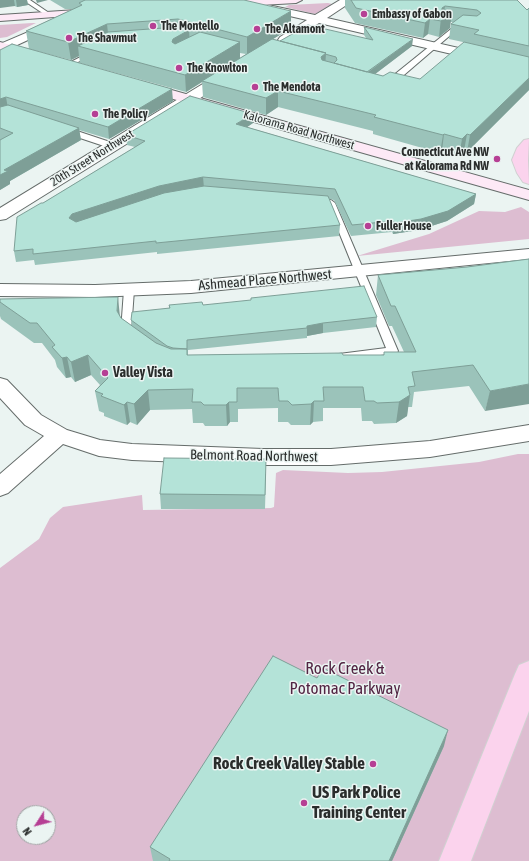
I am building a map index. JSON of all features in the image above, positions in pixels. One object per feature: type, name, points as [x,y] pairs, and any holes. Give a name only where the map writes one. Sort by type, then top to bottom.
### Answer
[{"type":"main road","points":[[529,143],[522,151],[520,160],[522,170],[529,179]]},
{"type":"main road","points":[[454,861],[529,674]]},
{"type":"street","points":[[232,4],[296,0]]},
{"type":"street","points":[[273,47],[348,0]]},
{"type":"street","points":[[201,3],[232,4],[268,8],[529,68]]},
{"type":"street","points":[[0,18],[81,13],[102,9]]},
{"type":"street","points":[[1,47],[81,13]]},
{"type":"street","points":[[1,47],[90,71]]},
{"type":"street","name":"20th Street Northwest","points":[[0,215],[241,66]]},
{"type":"street","name":"Kalorama Road Northwest","points":[[133,83],[529,194]]},
{"type":"street","name":"Ashmead Place Northwest","points":[[0,290],[63,292],[129,290],[219,284],[529,254]]},
{"type":"street","name":"Belmont Road Northwest","points":[[0,385],[33,420],[59,435],[99,448],[132,452],[301,458],[362,456],[404,452],[529,433]]},
{"type":"street","points":[[0,487],[59,435]]},
{"type":"lane","points":[[26,0],[49,15]]},
{"type":"lane","points":[[35,0],[45,7],[49,15]]},
{"type":"lane","points":[[382,89],[434,46],[455,26],[466,27]]},
{"type":"lane","points":[[68,65],[103,48]]},
{"type":"lane","points":[[450,60],[460,52]]},
{"type":"lane","points":[[55,127],[113,146]]},
{"type":"lane","points":[[307,201],[331,203],[347,240],[358,271],[394,351],[326,358]]},
{"type":"lane","points":[[129,290],[126,331],[140,344]]},
{"type":"green space","points":[[332,4],[315,14],[285,7],[289,5]]},
{"type":"green space","points":[[36,23],[7,37],[0,38],[0,25]]},
{"type":"green space","points":[[521,207],[529,212],[529,239],[357,256],[429,234],[479,211],[505,212]]},
{"type":"green space","name":"Rock Creek & Potomac Parkway","points":[[518,454],[529,454],[529,861],[0,861],[0,568],[39,539],[50,518],[63,507],[142,495],[143,510],[271,508],[274,507],[276,473],[283,470],[348,473],[382,472],[479,462]]},
{"type":"building","points":[[85,0],[244,0],[291,11],[247,37],[178,19],[107,24],[68,42],[26,31],[82,5],[79,3]]},
{"type":"building","points":[[351,0],[517,0],[527,10],[529,8],[529,46],[474,34],[479,30],[451,24],[463,15],[477,16],[481,13],[477,10],[445,6],[442,10],[452,13],[441,21],[430,19],[425,23],[356,8]]},
{"type":"building","points":[[308,25],[373,40],[364,27],[413,39],[367,72],[334,63],[337,60],[336,57],[325,54],[326,53],[280,41]]},
{"type":"building","points":[[178,27],[189,30],[173,39],[172,42],[175,44],[200,32],[240,42],[185,75],[78,46],[108,32]]},
{"type":"building","points":[[272,39],[326,53],[321,57],[322,60],[383,76],[390,72],[420,79],[464,42],[529,57],[529,78],[470,135],[467,134],[462,139],[374,117],[376,115],[278,91],[266,98],[202,81]]},
{"type":"building","points":[[12,44],[172,89],[108,127],[6,97],[0,99],[0,50]]},
{"type":"building","points":[[190,96],[253,114],[236,124],[476,194],[448,211],[421,219],[395,223],[393,221],[352,225],[335,189],[203,177],[159,186],[72,214],[69,218],[76,222],[164,193],[204,186],[328,196],[340,225],[156,243],[156,241],[33,254],[33,249],[14,251],[17,217],[43,203],[145,141],[126,135]]},
{"type":"building","points":[[8,105],[79,128],[4,170],[8,171],[0,175],[0,140],[13,133],[0,128],[0,107]]},
{"type":"building","points":[[529,259],[529,384],[490,391],[473,365],[412,372],[415,386],[408,387],[410,395],[399,402],[377,403],[374,401],[365,401],[363,387],[323,387],[324,401],[314,401],[311,404],[292,405],[288,401],[279,401],[278,388],[237,388],[237,402],[229,402],[226,405],[204,405],[201,402],[192,402],[193,389],[148,390],[134,404],[127,402],[124,405],[101,396],[103,394],[95,391],[108,378],[88,355],[71,362],[67,357],[62,358],[52,347],[55,345],[37,323],[30,323],[0,302],[0,299],[118,297],[117,311],[121,318],[156,343],[171,349],[187,349],[187,355],[342,353],[343,355],[384,355],[384,352],[416,352],[395,306],[391,306],[378,275],[467,267]]},
{"type":"building","points":[[364,286],[377,317],[323,323],[307,326],[307,328],[187,340],[187,349],[167,346],[131,320],[132,312],[170,308],[169,305],[202,302],[203,305],[251,300],[251,298]]},
{"type":"building","points":[[164,458],[266,459],[265,495],[160,494]]},
{"type":"building","name":"US Park Police Training Center","points":[[273,656],[317,678],[323,668],[448,730],[389,861],[169,861],[170,859],[150,847]]},
{"type":"place","name":"Embassy of Gabon","points":[[364,14]]},
{"type":"place","name":"The Montello","points":[[153,26]]},
{"type":"place","name":"The Altamont","points":[[257,29]]},
{"type":"place","name":"The Shawmut","points":[[69,38]]},
{"type":"place","name":"The Knowlton","points":[[179,68]]},
{"type":"place","name":"The Mendota","points":[[255,87]]},
{"type":"place","name":"The Policy","points":[[95,114]]},
{"type":"place","name":"Connecticut Ave NW at Kalorama Rd NW","points":[[497,159]]},
{"type":"place","name":"Fuller House","points":[[368,226]]},
{"type":"place","name":"Valley Vista","points":[[105,373]]},
{"type":"place","name":"Rock Creek Valley Stable","points":[[373,764]]},
{"type":"place","name":"US Park Police Training Center","points":[[304,803]]}]
